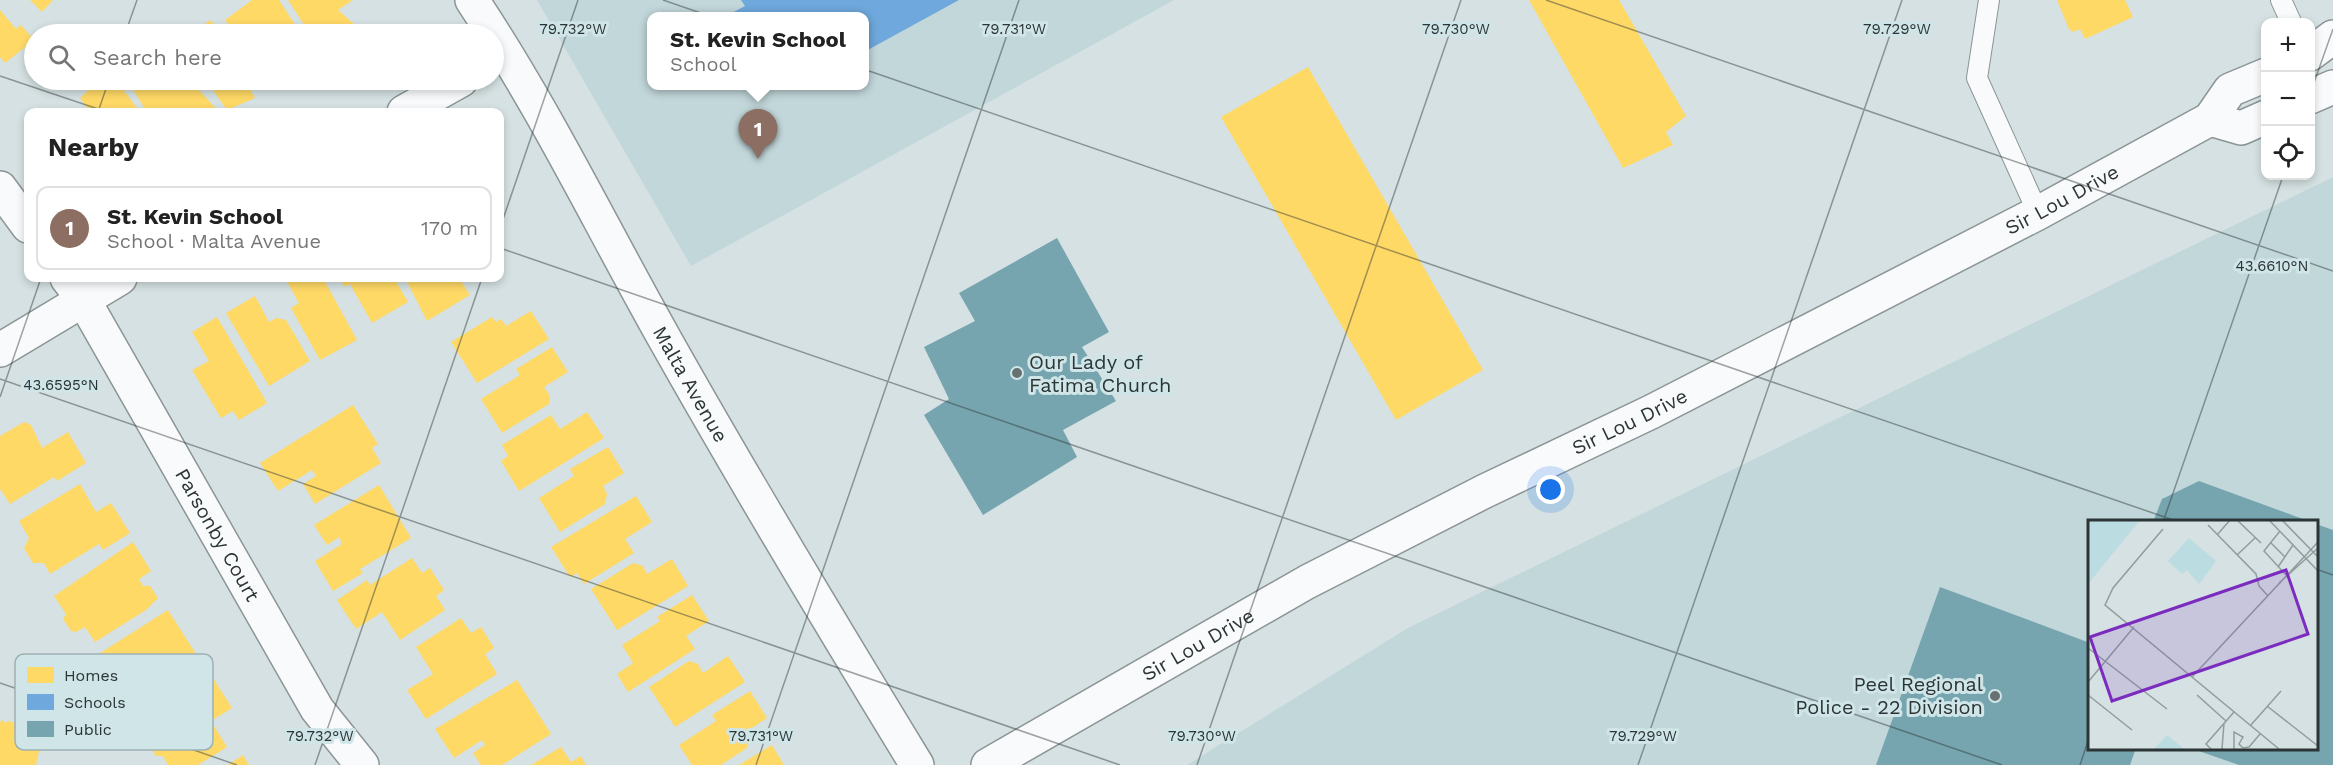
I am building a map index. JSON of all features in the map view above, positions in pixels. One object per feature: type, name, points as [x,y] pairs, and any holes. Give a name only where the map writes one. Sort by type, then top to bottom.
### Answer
[{"type":"street","name":"Malta Avenue","points":[[472,0],[484,24]]},
{"type":"street","points":[[2315,50],[2333,37]]},
{"type":"street","name":"Malta Avenue","points":[[504,63],[592,201],[666,342],[917,765]]},
{"type":"street","name":"Sir Lou Drive","points":[[988,765],[1307,582],[1485,491],[1651,412],[2038,213],[2210,119],[2230,90],[2261,77]]},
{"type":"street","points":[[2315,95],[2333,87]]},
{"type":"street","points":[[411,108],[443,90]]},
{"type":"street","points":[[2210,119],[2241,128],[2261,119]]},
{"type":"street","points":[[0,188],[24,221]]},
{"type":"street","points":[[0,350],[75,288],[102,282]]},
{"type":"street","name":"Parsonby Court","points":[[75,288],[317,709],[362,765]]},
{"type":"lane","points":[[1989,0],[1977,78],[2038,213]]},
{"type":"lane","points":[[2281,0],[2289,18]]},
{"type":"shaded area","points":[[537,0],[1174,0],[691,266]]},
{"type":"shaded area","points":[[2333,177],[2333,765],[1187,765],[1408,628]]},
{"type":"building: Homes","points":[[30,0],[53,0],[42,12]]},
{"type":"building: Homes","points":[[252,0],[279,0],[295,24],[228,24],[225,20]]},
{"type":"building: Homes","points":[[288,0],[353,0],[338,10],[354,24],[304,24]]},
{"type":"building: Homes","points":[[1529,0],[1619,0],[1686,116],[1666,132],[1673,145],[1623,168]]},
{"type":"building: Homes","points":[[2057,0],[2125,0],[2133,17],[2085,39],[2080,29],[2073,32],[2069,29]]},
{"type":"building: Homes","points":[[0,10],[16,29],[21,25],[24,28],[24,48],[5,63],[0,57]]},
{"type":"building: Homes","points":[[1308,67],[1483,370],[1396,420],[1221,117]]},
{"type":"building: Homes","points":[[89,90],[124,90],[137,108],[87,108],[80,98]]},
{"type":"building: Homes","points":[[133,90],[199,90],[215,108],[144,108]]},
{"type":"building: Homes","points":[[213,90],[250,90],[255,98],[232,108],[226,108]]},
{"type":"building: Homes","points":[[287,282],[325,282],[357,340],[320,360],[291,308],[299,303]]},
{"type":"building: Homes","points":[[342,282],[396,282],[408,302],[372,323],[350,284],[345,287]]},
{"type":"building: Homes","points":[[407,282],[462,282],[470,295],[427,321]]},
{"type":"building: Homes","points":[[255,296],[269,322],[276,318],[286,320],[310,361],[269,386],[226,313]]},
{"type":"building: Homes","points":[[531,311],[549,339],[477,383],[451,342],[492,317],[496,322],[501,319],[506,326]]},
{"type":"building: Homes","points":[[217,317],[267,403],[239,420],[233,411],[221,418],[192,370],[209,361],[192,332]]},
{"type":"building: Homes","points":[[552,347],[568,372],[544,387],[550,396],[549,404],[502,433],[481,399],[520,375],[516,369]]},
{"type":"building: Homes","points":[[353,405],[378,444],[372,448],[381,463],[315,504],[303,484],[316,476],[312,470],[278,491],[260,463]]},
{"type":"building: Homes","points":[[587,412],[604,438],[519,491],[501,461],[508,456],[502,445],[551,415],[560,429]]},
{"type":"building: Homes","points":[[24,422],[31,425],[42,448],[68,432],[86,463],[57,481],[54,477],[10,504],[0,489],[0,436]]},
{"type":"building: Homes","points":[[608,447],[624,473],[603,486],[607,494],[605,504],[560,532],[539,498],[574,476],[570,469]]},
{"type":"building: Homes","points":[[80,484],[96,512],[111,503],[130,533],[103,550],[99,544],[50,574],[44,563],[33,563],[24,548],[29,538],[19,521]]},
{"type":"building: Homes","points":[[379,485],[411,538],[360,569],[363,573],[333,591],[315,561],[342,544],[339,537],[327,545],[314,525]]},
{"type":"building: Homes","points":[[636,496],[652,522],[625,539],[634,553],[584,584],[577,573],[570,577],[551,547]]},
{"type":"building: Homes","points":[[133,542],[151,571],[139,579],[143,586],[150,586],[158,598],[146,610],[95,642],[85,627],[76,632],[71,631],[63,619],[66,614],[54,596]]},
{"type":"building: Homes","points":[[412,558],[422,573],[430,568],[444,590],[436,596],[445,610],[400,640],[382,612],[356,629],[337,600],[367,580],[370,585]]},
{"type":"building: Homes","points":[[672,559],[688,586],[617,630],[591,589],[633,563],[643,566],[647,574]]},
{"type":"building: Homes","points":[[692,595],[709,621],[686,636],[695,649],[628,692],[617,674],[633,663],[622,645],[660,621],[657,617]]},
{"type":"building: Homes","points":[[168,610],[196,654],[99,654]]},
{"type":"building: Homes","points":[[461,618],[471,633],[481,627],[494,648],[485,654],[497,674],[426,719],[407,690],[433,674],[416,647]]},
{"type":"building: Homes","points":[[728,656],[745,682],[675,727],[649,687],[689,661],[698,664],[703,673]]},
{"type":"building: Homes","points":[[213,678],[232,708],[213,720]]},
{"type":"building: Homes","points":[[517,680],[551,734],[502,765],[481,765],[473,753],[485,745],[482,740],[454,758],[435,729]]},
{"type":"building: Homes","points":[[750,691],[767,718],[744,733],[749,741],[747,748],[721,765],[692,765],[679,745],[716,721],[712,715]]},
{"type":"building: Homes","points":[[3,720],[5,723],[8,721],[15,723],[15,750],[39,750],[36,765],[0,765],[0,722]]},
{"type":"building: Homes","points":[[213,724],[227,747],[198,765],[168,765],[163,756],[156,756],[152,750],[213,750]]},
{"type":"building: Homes","points":[[772,745],[784,765],[739,765]]},
{"type":"building: Homes","points":[[561,747],[571,762],[581,756],[586,765],[531,765]]},
{"type":"building: Homes","points":[[243,755],[249,765],[228,765]]},
{"type":"building: Schools","points":[[741,0],[959,0],[869,49],[869,12],[734,12],[745,6]]},
{"type":"building: Public","name":"Our Lady of Fatima Church","points":[[1057,238],[1109,332],[1082,347],[1116,401],[1063,430],[1077,457],[983,515],[924,415],[949,399],[924,347],[975,321],[959,293]]},
{"type":"building: Public","points":[[2199,481],[2306,520],[2154,520],[2162,499]]},
{"type":"building: Public","points":[[2318,525],[2333,530],[2333,765],[2239,765],[2196,750],[2318,750]]},
{"type":"building: Public","name":"Peel Regional Police - 22 Division","points":[[1940,587],[2088,642],[2088,750],[2135,750],[2130,765],[1876,765]]},
{"type":"place","name":"St. Kevin School","points":[[758,159]]},
{"type":"place","name":"Our Lady of Fatima Church","points":[[1017,373]]},
{"type":"place","name":"Peel Regional Police - 22 Division","points":[[1995,696]]}]
